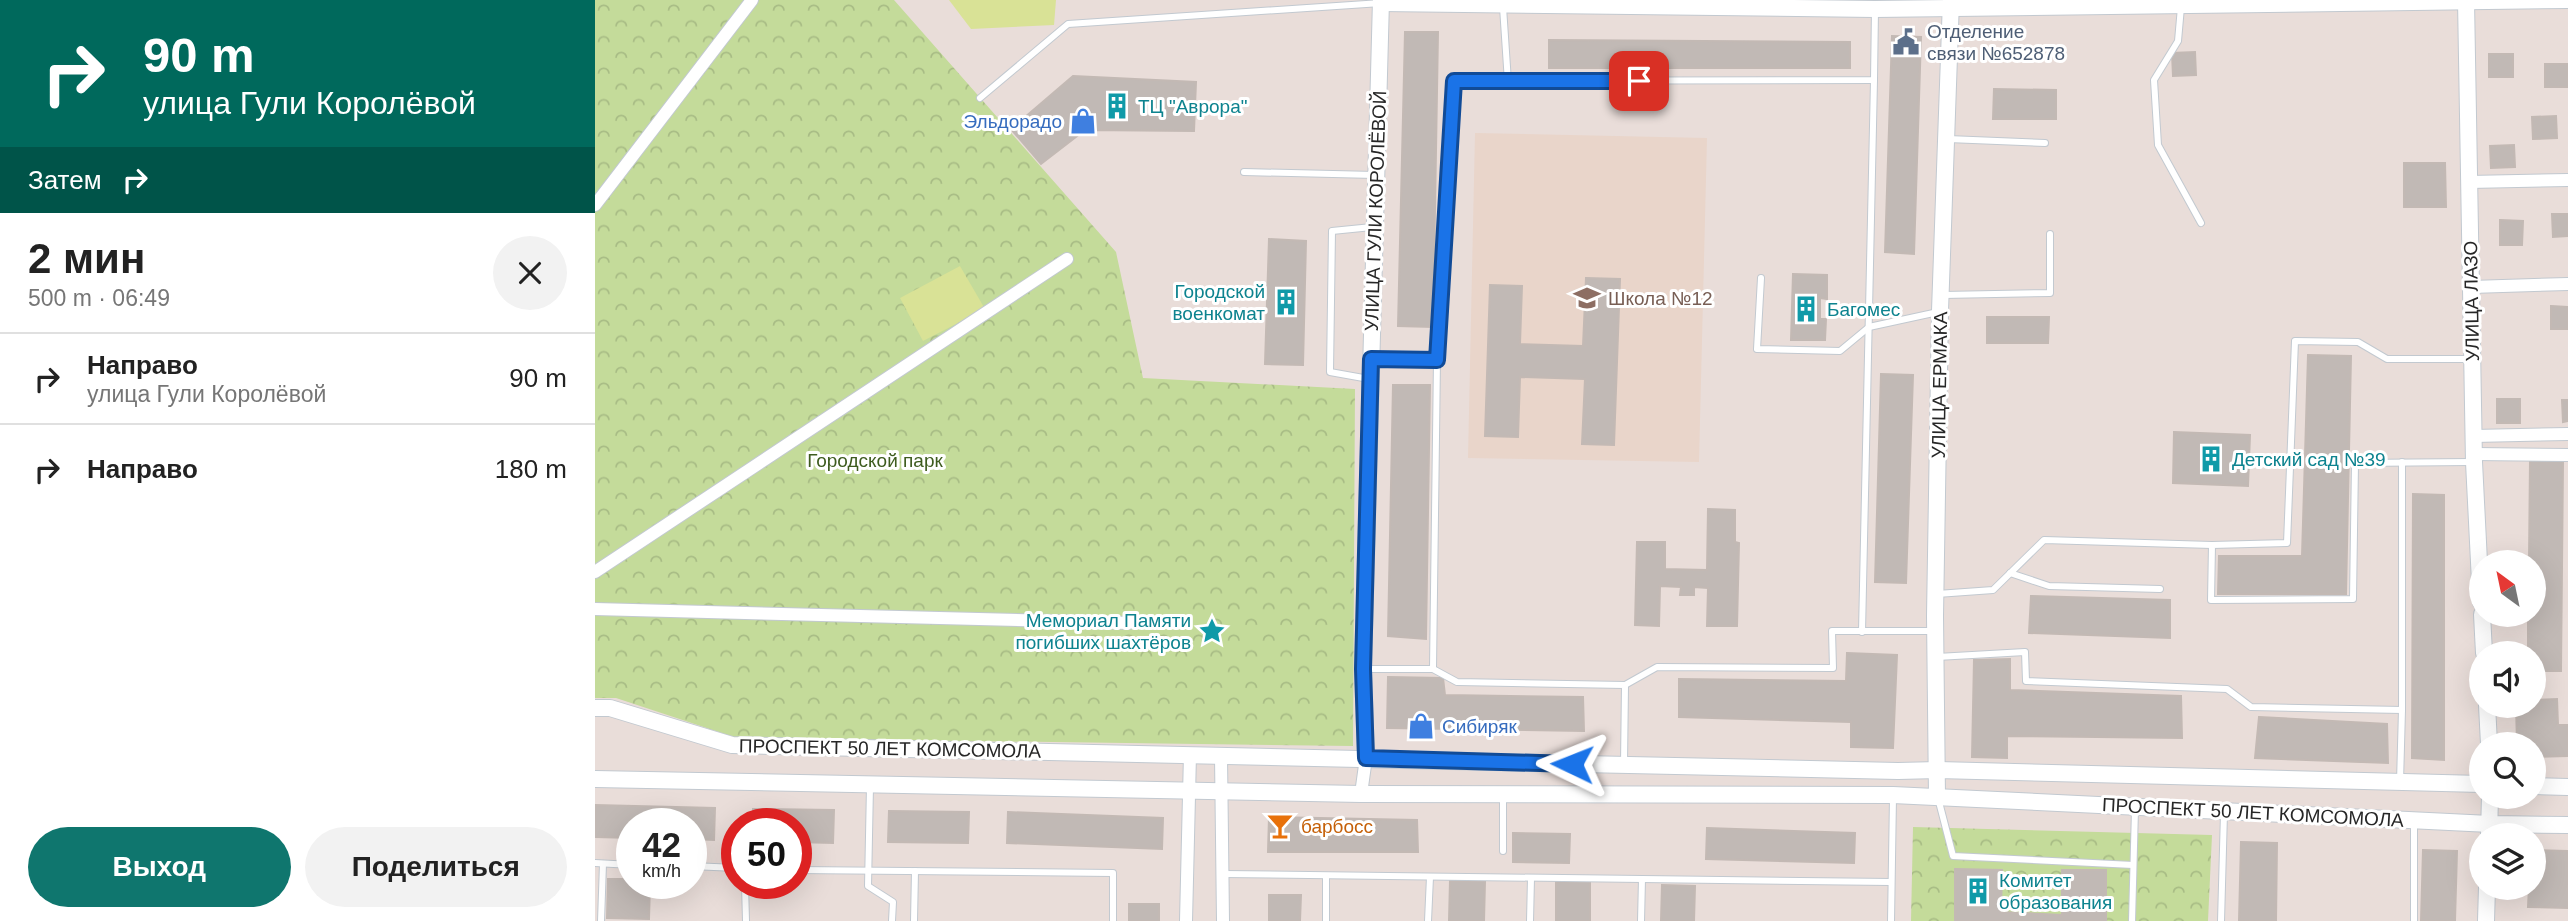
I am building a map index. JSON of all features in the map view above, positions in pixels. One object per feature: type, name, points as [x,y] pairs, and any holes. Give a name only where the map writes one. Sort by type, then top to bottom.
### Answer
[{"type":"main road","points":[[1381,1],[1866,6],[2568,1]]},
{"type":"main road","name":"УЛИЦА ГУЛИ КОРОЛЁВОЙ","points":[[1366,758],[1363,669],[1381,1]]},
{"type":"main road","name":"УЛИЦА ЛАЗО","points":[[2466,1],[2474,458],[2478,550]]},
{"type":"main road","name":"УЛИЦА ЕРМАКА","points":[[1938,770],[1936,631],[1940,312],[1951,4]]},
{"type":"main road","name":"ПРОСПЕКТ 50 ЛЕТ КОМСОМОЛА","points":[[595,708],[610,708],[732,745],[1938,770],[2469,785]]},
{"type":"main road","points":[[1937,797],[1938,770]]},
{"type":"main road","name":"ПРОСПЕКТ 50 ЛЕТ КОМСОМОЛА","points":[[595,779],[1361,794],[1893,795],[2414,820],[2469,827]]},
{"type":"main road","points":[[2546,786],[2568,787]]},
{"type":"main road","name":"ПРОСПЕКТ 50 ЛЕТ КОМСОМОЛА","points":[[2546,826],[2568,825]]},
{"type":"main road","points":[[2486,921],[2487,900]]},
{"type":"street","points":[[595,205],[752,0]]},
{"type":"street","points":[[2469,183],[2568,180]]},
{"type":"street","points":[[595,572],[1067,258]]},
{"type":"street","points":[[2471,287],[2568,284]]},
{"type":"street","points":[[2474,436],[2568,434]]},
{"type":"street","points":[[2474,458],[2568,455]]},
{"type":"street","points":[[595,609],[1129,623]]},
{"type":"street","points":[[1186,921],[1190,754]]},
{"type":"street","points":[[1221,756],[1223,921]]},
{"type":"street","points":[[1361,794],[1366,758]]},
{"type":"lane","points":[[980,97],[1067,24],[1381,1]]},
{"type":"lane","points":[[1503,4],[1508,82]]},
{"type":"lane","points":[[2181,5],[2178,41],[2154,80],[2158,145],[2201,223]]},
{"type":"lane","points":[[1862,632],[1874,80],[1866,6]]},
{"type":"lane","points":[[1433,669],[1437,360],[1454,81],[1874,80]]},
{"type":"lane","points":[[1946,138],[2045,143]]},
{"type":"lane","points":[[1244,172],[1376,175]]},
{"type":"lane","points":[[1371,380],[1329,372],[1332,231],[1375,227]]},
{"type":"lane","points":[[1941,295],[2050,293],[2050,234]]},
{"type":"lane","points":[[1761,278],[1757,349],[1840,351],[1869,327],[1940,312]]},
{"type":"lane","points":[[1937,594],[1993,590],[2044,540],[2212,545],[2287,543],[2295,341],[2358,342],[2387,359],[2473,359]]},
{"type":"lane","points":[[1371,359],[1437,360]]},
{"type":"lane","points":[[2212,545],[2211,600],[2353,599],[2355,463],[2474,458]]},
{"type":"lane","points":[[2400,783],[2402,462]]},
{"type":"lane","points":[[2010,573],[2049,586],[2160,589]]},
{"type":"lane","points":[[1363,669],[1433,669],[1457,682],[1625,685],[1657,667],[1833,668],[1832,631],[1936,631]]},
{"type":"lane","points":[[1937,657],[2025,652],[2026,681],[2227,689],[2252,707],[2402,710]]},
{"type":"lane","points":[[1623,765],[1625,685]]},
{"type":"lane","points":[[870,784],[868,886],[893,902],[893,921]]},
{"type":"lane","points":[[1503,794],[1503,851]]},
{"type":"lane","points":[[1891,921],[1893,795]]},
{"type":"lane","points":[[1937,797],[1953,856],[2133,865]]},
{"type":"lane","points":[[2132,921],[2135,807]]},
{"type":"lane","points":[[2221,921],[2224,811]]},
{"type":"lane","points":[[2414,820],[2414,921]]},
{"type":"lane","points":[[595,863],[616,864]]},
{"type":"lane","points":[[601,921],[603,864]]},
{"type":"lane","points":[[812,870],[1113,873],[1113,921]]},
{"type":"lane","points":[[914,921],[915,871]]},
{"type":"lane","points":[[1223,874],[1891,882]]},
{"type":"lane","points":[[1326,921],[1327,876]]},
{"type":"lane","points":[[1428,921],[1430,877]]},
{"type":"lane","points":[[1530,921],[1531,878]]},
{"type":"lane","points":[[1641,879],[1641,921]]},
{"type":"lane","points":[[745,899],[746,921]]},
{"type":"shaded area","name":"Школа №12","points":[[1475,133],[1707,138],[1699,462],[1468,458]]},
{"type":"green space","name":"Городской парк","points":[[595,0],[894,0],[1116,252],[1143,378],[1355,389],[1353,746],[737,738],[616,698],[595,698]]},
{"type":"green space","points":[[949,0],[1056,0],[1054,25],[971,29]]},
{"type":"green space","points":[[960,266],[985,309],[923,341],[900,298]]},
{"type":"green space","points":[[1913,827],[2212,835],[2208,921],[1911,921]]},
{"type":"building","points":[[1405,32],[1438,32],[1433,327],[1398,326]]},
{"type":"building","points":[[1892,36],[1921,37],[1914,254],[1885,252]]},
{"type":"building","points":[[1549,40],[1850,42],[1850,68],[1549,68]]},
{"type":"building","points":[[2195,52],[2196,75],[2173,76],[2172,53]]},
{"type":"building","points":[[2489,54],[2513,54],[2513,77],[2489,77]]},
{"type":"building","points":[[2545,64],[2568,64],[2568,87],[2545,87]]},
{"type":"building","name":"ТЦ \"Аврора\"","points":[[1073,76],[1196,82],[1194,131],[1085,130],[1041,164],[1011,129]]},
{"type":"building","points":[[1994,89],[2056,90],[2056,119],[1993,119]]},
{"type":"building","points":[[2556,116],[2557,138],[2533,139],[2532,117]]},
{"type":"building","points":[[2514,145],[2515,167],[2491,168],[2490,146]]},
{"type":"building","points":[[2404,163],[2445,163],[2446,207],[2404,207]]},
{"type":"building","points":[[2552,214],[2568,214],[2568,236],[2553,237]]},
{"type":"building","points":[[2500,220],[2523,221],[2522,245],[2500,245]]},
{"type":"building","name":"Городской военкомат","points":[[1269,239],[1306,241],[1303,365],[1265,364]]},
{"type":"building","name":"Багомес","points":[[1793,274],[1827,275],[1827,299],[1820,298],[1820,319],[1826,319],[1825,340],[1791,340]]},
{"type":"building","points":[[1586,278],[1620,279],[1614,445],[1582,444],[1585,379],[1520,377],[1518,437],[1485,436],[1490,285],[1522,286],[1520,344],[1583,346]]},
{"type":"building","points":[[2551,306],[2568,307],[2568,329],[2551,329]]},
{"type":"building","points":[[1987,317],[2049,317],[2048,343],[1987,343]]},
{"type":"building","points":[[2308,355],[2351,356],[2346,594],[2218,594],[2219,556],[2302,556]]},
{"type":"building","points":[[1881,374],[1913,375],[1906,583],[1875,582]]},
{"type":"building","points":[[1393,385],[1430,385],[1426,639],[1388,636]]},
{"type":"building","points":[[2497,399],[2520,399],[2520,423],[2497,423]]},
{"type":"building","points":[[2562,400],[2568,400],[2568,421],[2563,422]]},
{"type":"building","name":"Детский сад №39","points":[[2174,432],[2250,435],[2248,486],[2173,483]]},
{"type":"building","points":[[2530,461],[2563,461],[2561,671],[2546,671],[2546,641],[2528,641],[2528,627],[2546,627],[2546,550],[2529,550]]},
{"type":"building","points":[[2413,494],[2444,495],[2444,760],[2412,758]]},
{"type":"building","points":[[1708,509],[1735,510],[1735,542],[1739,543],[1737,626],[1707,626],[1708,588],[1694,587],[1694,595],[1680,595],[1681,587],[1660,586],[1659,626],[1635,625],[1637,542],[1665,542],[1665,569],[1707,570]]},
{"type":"building","points":[[2031,596],[2170,600],[2170,638],[2029,633]]},
{"type":"building","points":[[1847,653],[1897,655],[1893,748],[1851,747],[1851,722],[1679,717],[1679,679],[1846,681]]},
{"type":"building","points":[[2010,659],[2010,690],[2181,696],[2182,738],[2007,736],[2007,758],[1972,757],[1974,660]]},
{"type":"building","points":[[1388,677],[1443,678],[1445,695],[1583,697],[1584,731],[1387,728]]},
{"type":"building","points":[[2546,699],[2557,699],[2558,725],[2568,725],[2568,756],[2546,757],[2546,732],[2517,732],[2516,718],[2546,718]]},
{"type":"building","points":[[2259,717],[2387,724],[2388,763],[2255,758]]},
{"type":"building","points":[[595,805],[715,808],[714,840],[707,840],[707,808],[616,808],[616,838],[595,837]]},
{"type":"building","points":[[812,810],[834,810],[833,843],[812,842]]},
{"type":"building","points":[[889,811],[969,812],[968,843],[888,842]]},
{"type":"building","points":[[1008,812],[1163,818],[1162,849],[1007,843]]},
{"type":"building","points":[[1269,817],[1417,820],[1418,852],[1268,852]]},
{"type":"building","points":[[1707,828],[1855,833],[1854,863],[1706,859]]},
{"type":"building","points":[[1513,833],[1570,834],[1569,863],[1513,862]]},
{"type":"building","points":[[2241,842],[2277,843],[2276,921],[2239,921]]},
{"type":"building","points":[[2423,850],[2457,851],[2455,921],[2421,921]]},
{"type":"building","points":[[2546,850],[2568,851],[2568,908],[2528,907],[2528,900],[2546,900]]},
{"type":"building","name":"Комитет образования","points":[[1955,869],[2002,870],[2001,912],[2062,915],[2062,870],[2106,870],[2106,921],[1955,921]]},
{"type":"building","points":[[608,879],[616,879],[616,899],[650,899],[649,919],[607,918]]},
{"type":"building","points":[[1450,881],[1485,881],[1484,921],[1449,921]]},
{"type":"building","points":[[1556,881],[1590,882],[1590,921],[1556,921]]},
{"type":"building","points":[[1662,885],[1695,886],[1694,921],[1661,921]]},
{"type":"building","points":[[1269,895],[1301,895],[1300,921],[1269,921]]},
{"type":"building","points":[[1129,904],[1159,904],[1159,921],[1129,921]]},
{"type":"place","name":"Отделение связи №652878","points":[[1906,42]]},
{"type":"place","name":"ТЦ \"Аврора\"","points":[[1117,106]]},
{"type":"place","name":"Эльдорадо","points":[[1083,121]]},
{"type":"place","name":"Школа №12","points":[[1587,298]]},
{"type":"place","name":"Городской военкомат","points":[[1286,302]]},
{"type":"place","name":"Багомес","points":[[1806,309]]},
{"type":"place","name":"Детский сад №39","points":[[2211,459]]},
{"type":"place","name":"Мемориал Памяти погибших шахтёров","points":[[1212,631]]},
{"type":"place","name":"Сибиряк","points":[[1421,726]]},
{"type":"place","name":"барбосс","points":[[1280,826]]},
{"type":"place","name":"Комитет образования","points":[[1978,891]]},
{"type":"route","points":[[1572,764],[1366,758],[1363,669],[1371,359],[1437,360],[1454,81],[1639,81]]}]
